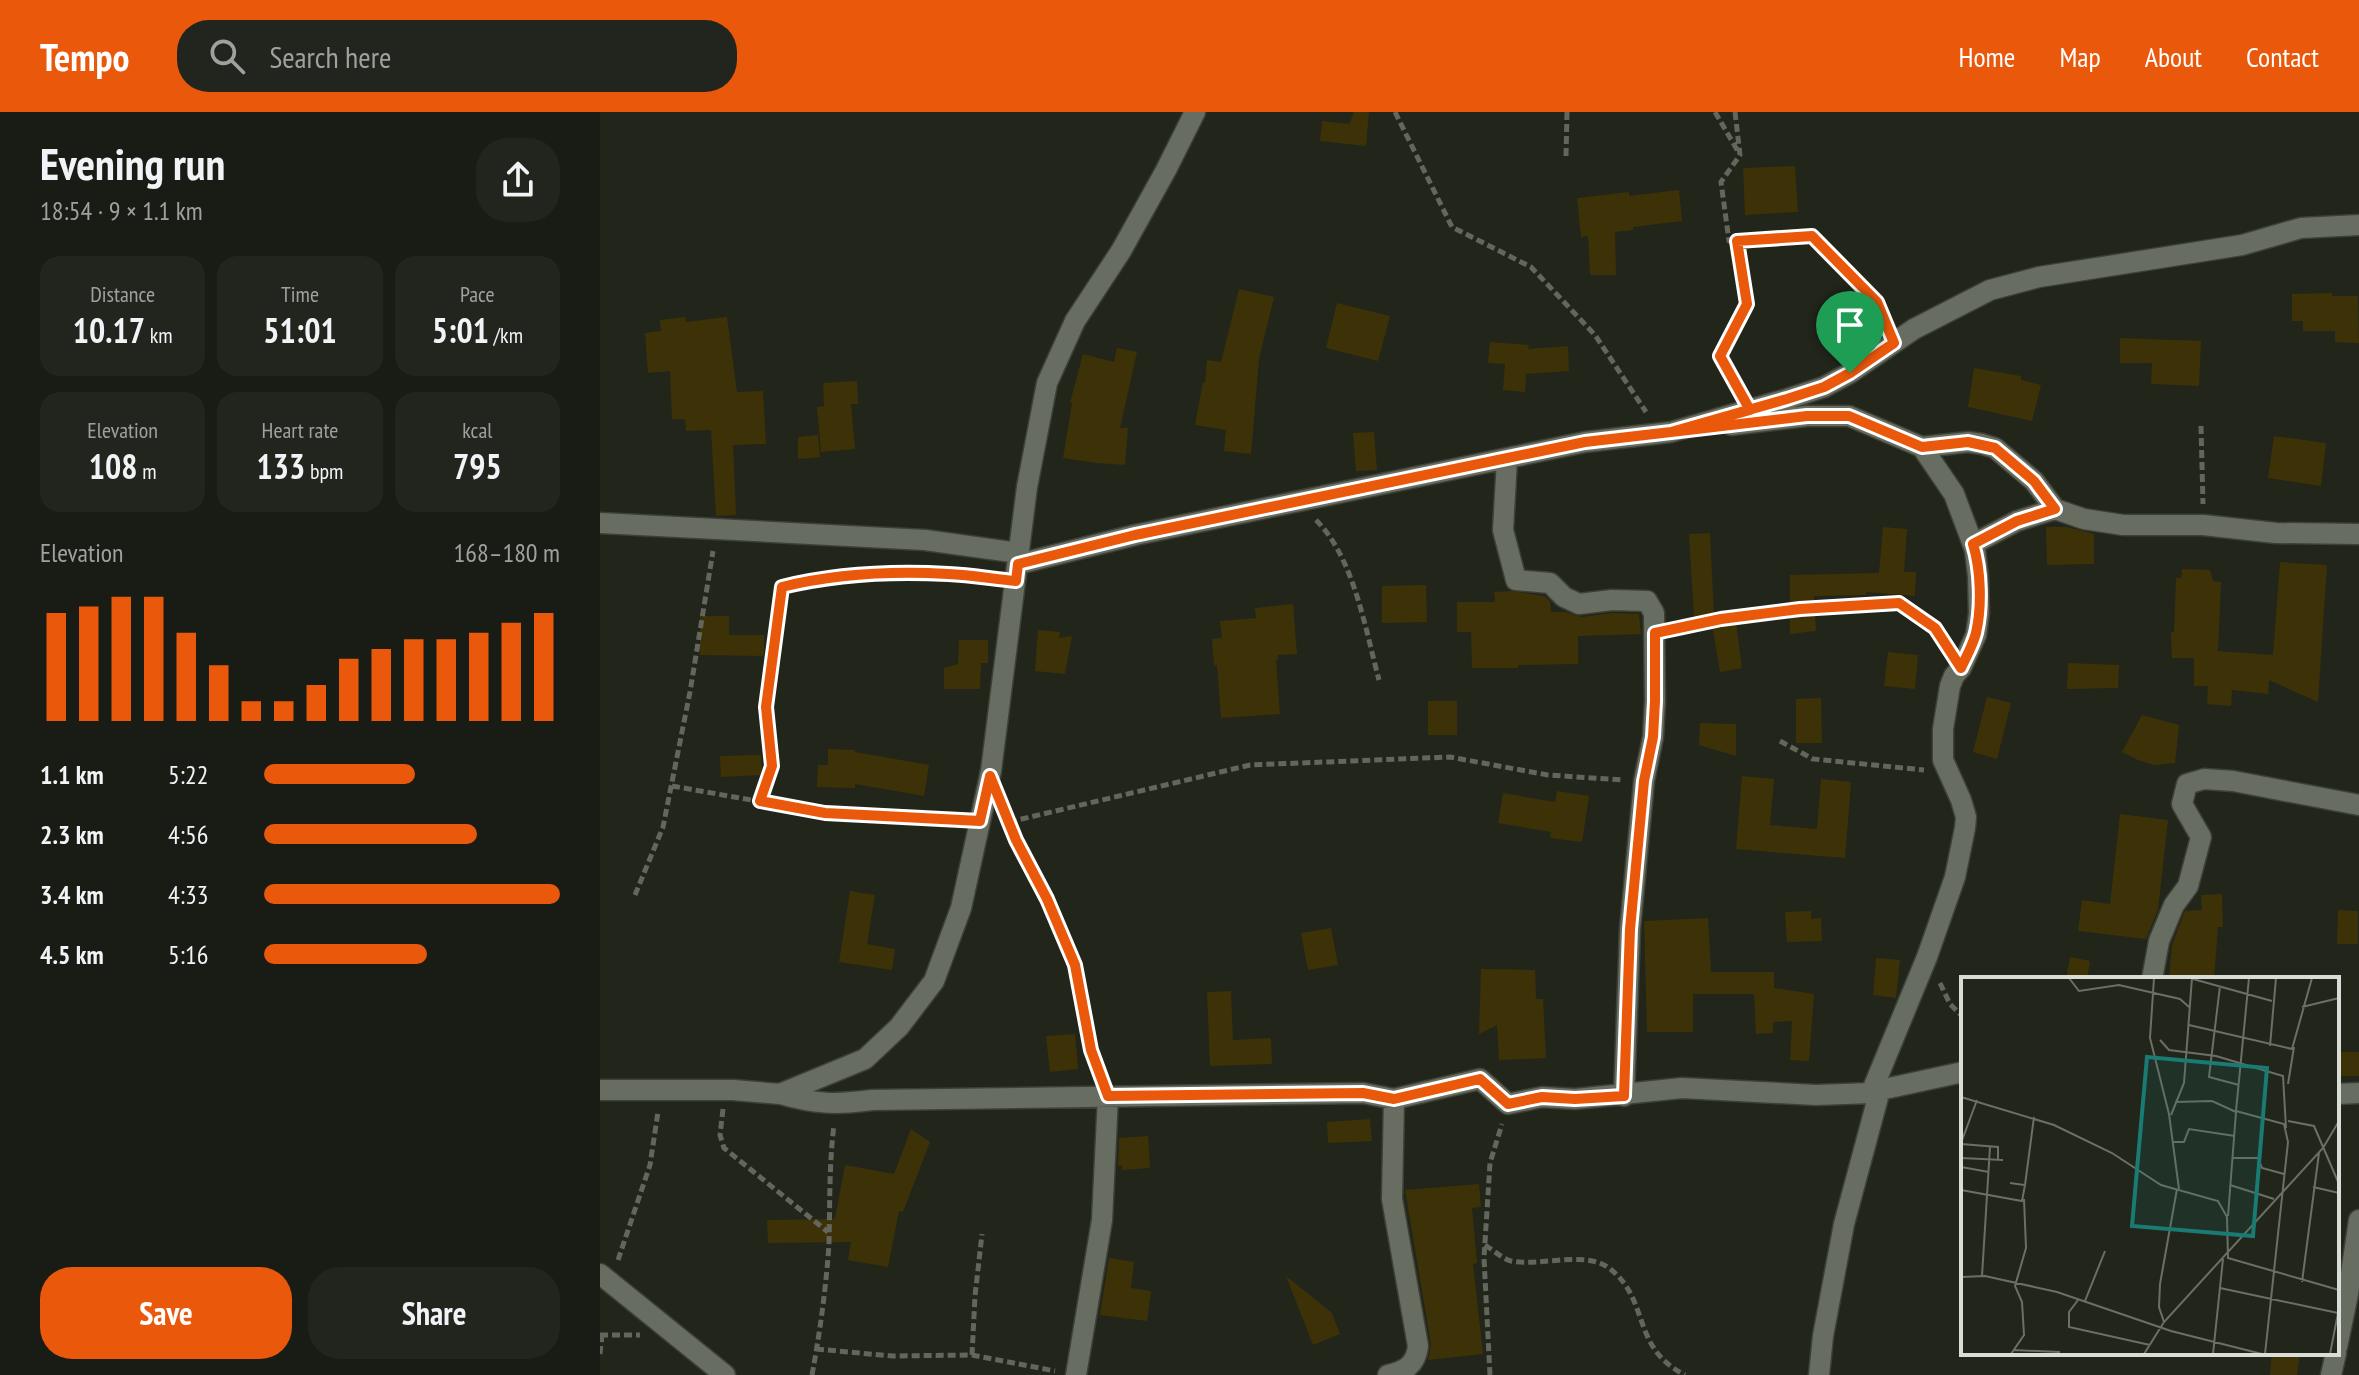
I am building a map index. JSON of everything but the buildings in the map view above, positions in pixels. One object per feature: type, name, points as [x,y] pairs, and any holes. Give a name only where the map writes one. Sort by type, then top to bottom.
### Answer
[{"type":"street","points":[[780,1094],[865,1059],[899,1027],[934,981],[961,908],[990,776],[1027,487],[1047,383],[1075,321],[1121,251],[1195,112]]},
{"type":"street","points":[[1665,432],[1824,387],[1914,329],[1990,290],[2039,277],[2242,245],[2301,228],[2359,225]]},
{"type":"street","points":[[600,523],[925,540],[1018,566],[1135,535],[1585,442],[1807,416],[1840,415],[1873,424],[1922,447],[1968,442],[1995,448],[2034,481],[2055,509],[2084,519],[2123,525],[2203,525],[2276,533],[2359,534]]},
{"type":"street","points":[[1819,1375],[1823,1336],[1844,1224],[1876,1091],[1955,877],[1965,828],[1966,817],[1961,800],[1943,760],[1943,729],[1950,686],[1976,635],[1978,576],[1973,544],[1954,494],[1922,447]]},
{"type":"street","points":[[1507,459],[1503,530],[1516,580],[1550,583],[1564,597],[1579,604],[1612,600],[1647,601],[1654,613],[1653,737],[1644,781],[1630,929],[1624,1096]]},
{"type":"street","points":[[1973,544],[2017,521],[2055,509]]},
{"type":"street","points":[[2152,977],[2159,941],[2174,905],[2188,886],[2201,837],[2182,804],[2187,784],[2204,779],[2233,781],[2359,805]]},
{"type":"street","points":[[600,1090],[733,1090],[780,1094],[813,1103],[840,1105],[872,1100],[1363,1093],[1394,1099],[1480,1079],[1508,1104],[1542,1097],[1575,1099],[1624,1096],[1682,1088],[1816,1095],[1876,1091],[1961,1072]]},
{"type":"street","points":[[2339,1094],[2359,1093]]},
{"type":"street","points":[[1068,1373],[1102,1220],[1108,1096]]},
{"type":"street","points":[[1388,1375],[1412,1365],[1417,1358],[1418,1346],[1392,1199],[1394,1099]]},
{"type":"street","points":[[2339,1337],[2359,1220]]},
{"type":"street","points":[[605,1278],[725,1375]]},
{"type":"street","points":[[2331,1375],[2336,1355]]},
{"type":"path","points":[[1395,112],[1452,227],[1531,267],[1595,335],[1665,432]]},
{"type":"path","points":[[1566,156],[1567,112]]},
{"type":"path","points":[[1715,112],[1740,155]]},
{"type":"path","points":[[1735,112],[1740,155],[1721,182],[1729,241],[1812,236],[1877,302],[1894,343]]},
{"type":"path","points":[[1737,241],[1747,304],[1720,356],[1750,410]]},
{"type":"path","points":[[2201,426],[2203,525]]},
{"type":"path","points":[[1298,502],[1329,533],[1340,553],[1360,608],[1379,680]]},
{"type":"path","points":[[635,895],[663,827],[690,692],[717,530]]},
{"type":"path","points":[[760,801],[772,766],[766,707],[782,587],[816,579],[949,574],[1018,566]]},
{"type":"path","points":[[1655,633],[1721,619],[1800,609],[1899,603],[1935,628],[1961,668]]},
{"type":"path","points":[[1780,741],[1813,759],[1929,770],[1951,780]]},
{"type":"path","points":[[1009,822],[1250,765],[1450,757],[1548,775],[1644,781]]},
{"type":"path","points":[[990,776],[1075,965],[1091,1050],[1108,1096]]},
{"type":"path","points":[[671,786],[825,813],[980,821]]},
{"type":"path","points":[[1927,957],[1950,1004],[1961,1015]]},
{"type":"path","points":[[733,1090],[723,1109],[720,1135],[724,1148],[829,1233]]},
{"type":"path","points":[[605,1278],[650,1165],[661,1091]]},
{"type":"path","points":[[1490,1375],[1484,1258],[1490,1163],[1508,1104]]},
{"type":"path","points":[[812,1375],[825,1290],[830,1152],[840,1105]]},
{"type":"path","points":[[972,1355],[982,1234]]},
{"type":"path","points":[[1485,1245],[1510,1261],[1592,1261],[1607,1266],[1634,1296],[1645,1335],[1658,1356],[1685,1375]]},
{"type":"path","points":[[600,1354],[602,1335]]},
{"type":"path","points":[[816,1349],[892,1356],[972,1355],[1068,1373]]},
{"type":"route","points":[[1850,373],[1824,387],[1750,410],[1671,432],[1585,442],[1135,535],[1018,564],[1016,581],[949,574],[888,575],[816,579],[782,587],[766,707],[772,766],[760,801],[825,813],[980,821],[990,776],[1016,840],[1047,899],[1075,965],[1091,1050],[1108,1096],[1363,1093],[1394,1099],[1480,1079],[1508,1104],[1542,1097],[1575,1099],[1624,1096],[1630,929],[1644,781],[1653,737],[1655,633],[1721,619],[1800,609],[1899,603],[1935,628],[1961,668],[1976,635],[1979,613],[1973,544],[1999,528],[2055,509],[2034,481],[1995,448],[1968,442],[1922,447],[1849,416],[1807,416],[1671,432],[1750,410],[1720,356],[1747,304],[1737,241],[1812,236],[1877,302],[1894,343],[1850,373]]}]
